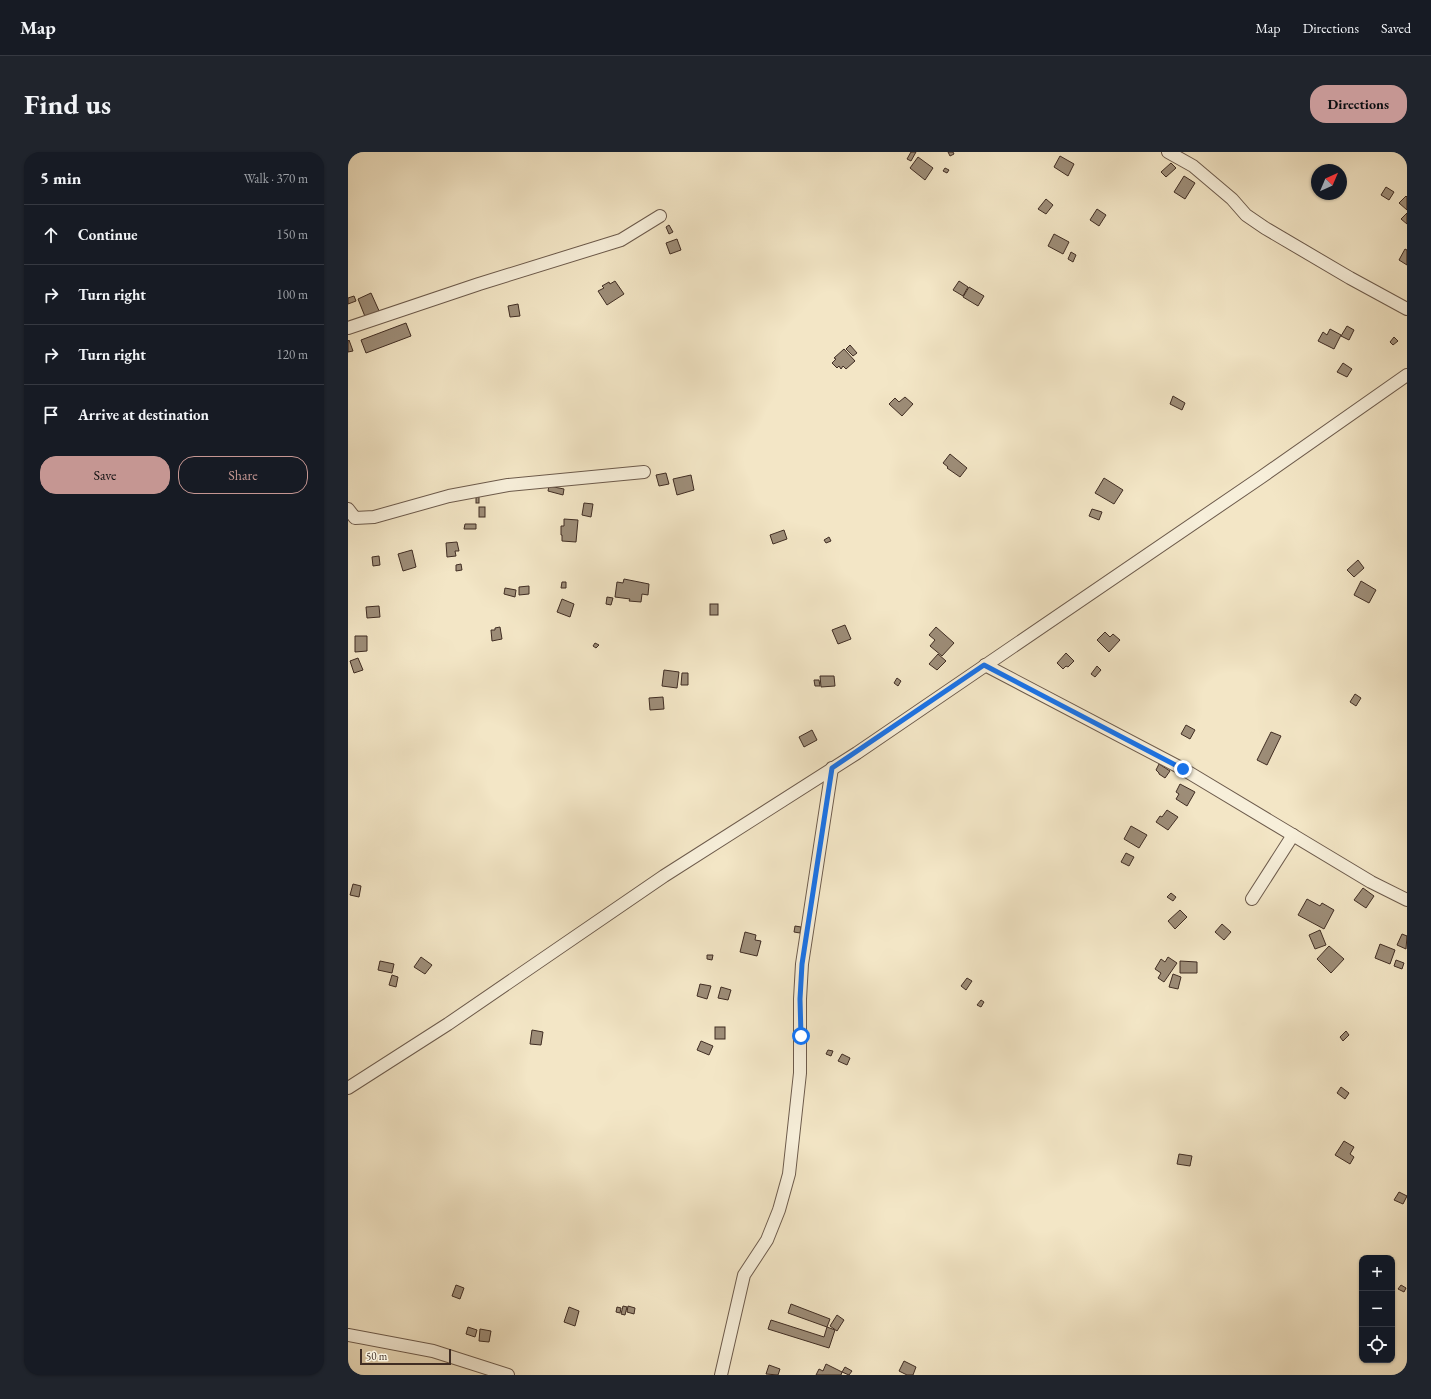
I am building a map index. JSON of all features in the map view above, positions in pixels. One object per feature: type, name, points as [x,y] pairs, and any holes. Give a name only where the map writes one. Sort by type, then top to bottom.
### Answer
[{"type":"street","points":[[1168,152],[1193,166],[1227,195],[1246,215],[1265,228],[1350,278],[1407,309]]},
{"type":"street","points":[[348,328],[479,284],[621,240],[660,216]]},
{"type":"street","points":[[348,1088],[448,1024],[664,876],[832,768],[1247,486],[1407,375]]},
{"type":"street","points":[[348,509],[355,518],[374,517],[449,496],[508,485],[644,472]]},
{"type":"street","points":[[984,665],[1183,769],[1371,882],[1407,900]]},
{"type":"street","points":[[721,1375],[744,1276],[767,1240],[779,1210],[789,1174],[800,1073],[800,999],[802,964],[832,768]]},
{"type":"street","points":[[1252,899],[1293,835]]},
{"type":"street","points":[[348,1335],[434,1351],[508,1375]]},
{"type":"building","points":[[911,152],[916,152],[911,161],[907,159]]},
{"type":"building","points":[[948,152],[953,152],[954,154],[950,156]]},
{"type":"building","points":[[1060,156],[1074,164],[1068,176],[1054,167]]},
{"type":"building","points":[[918,157],[933,168],[925,180],[910,168]]},
{"type":"building","points":[[1171,163],[1176,168],[1166,177],[1161,172]]},
{"type":"building","points":[[945,168],[949,170],[947,173],[943,171]]},
{"type":"building","points":[[1184,176],[1195,183],[1185,199],[1174,192]]},
{"type":"building","points":[[1386,187],[1394,192],[1389,200],[1381,195]]},
{"type":"building","points":[[1406,196],[1407,197],[1407,210],[1399,203]]},
{"type":"building","points":[[1046,199],[1053,205],[1046,214],[1038,209]]},
{"type":"building","points":[[1097,209],[1106,215],[1099,226],[1090,220]]},
{"type":"building","points":[[1407,213],[1407,224],[1401,219]]},
{"type":"building","points":[[669,225],[673,232],[669,234],[666,227]]},
{"type":"building","points":[[1054,234],[1069,242],[1063,254],[1048,246]]},
{"type":"building","points":[[677,239],[681,250],[670,254],[666,243]]},
{"type":"building","points":[[1405,249],[1407,250],[1407,265],[1399,260]]},
{"type":"building","points":[[1071,252],[1076,255],[1073,262],[1068,259]]},
{"type":"building","points":[[615,281],[624,294],[607,305],[598,291],[604,288],[602,286],[609,282],[610,284]]},
{"type":"building","points":[[959,281],[968,287],[963,296],[953,290]]},
{"type":"building","points":[[969,287],[984,296],[978,306],[963,297]]},
{"type":"building","points":[[371,293],[380,313],[366,319],[358,299]]},
{"type":"building","points":[[354,296],[356,301],[348,304],[348,298]]},
{"type":"building","points":[[518,304],[520,316],[510,317],[508,306]]},
{"type":"building","points":[[406,323],[411,336],[366,353],[361,340]]},
{"type":"building","points":[[1347,326],[1354,330],[1349,340],[1341,336]]},
{"type":"building","points":[[1330,329],[1341,335],[1334,349],[1318,341],[1323,332],[1327,335]]},
{"type":"building","points":[[1394,337],[1398,341],[1393,345],[1390,342]]},
{"type":"building","points":[[349,340],[353,351],[348,352],[348,341]]},
{"type":"building","points":[[850,345],[857,353],[853,356],[846,349]]},
{"type":"building","points":[[844,349],[855,361],[846,369],[843,366],[841,369],[839,366],[837,368],[832,363],[836,359],[834,358]]},
{"type":"building","points":[[1343,363],[1352,369],[1347,377],[1337,372]]},
{"type":"building","points":[[1173,396],[1185,403],[1182,410],[1170,404]]},
{"type":"building","points":[[905,397],[913,404],[902,416],[889,404],[895,398],[899,402]]},
{"type":"building","points":[[950,454],[967,468],[960,477],[947,468],[948,467],[943,463]]},
{"type":"building","points":[[666,473],[669,484],[659,486],[656,475]]},
{"type":"building","points":[[691,475],[694,490],[677,495],[673,479]]},
{"type":"building","points":[[1104,478],[1123,490],[1114,504],[1095,493]]},
{"type":"building","points":[[549,486],[564,489],[563,495],[548,491]]},
{"type":"building","points":[[476,496],[479,496],[479,503],[476,503]]},
{"type":"building","points":[[584,503],[593,504],[591,517],[582,515]]},
{"type":"building","points":[[479,507],[485,507],[485,517],[479,517]]},
{"type":"building","points":[[1092,509],[1102,512],[1099,520],[1089,516]]},
{"type":"building","points":[[564,519],[578,520],[576,542],[562,541],[561,526],[564,526]]},
{"type":"building","points":[[465,524],[476,524],[476,529],[464,529]]},
{"type":"building","points":[[784,530],[787,539],[773,544],[770,535]]},
{"type":"building","points":[[829,537],[831,541],[826,543],[824,540]]},
{"type":"building","points":[[457,542],[459,551],[455,551],[456,556],[447,557],[446,543]]},
{"type":"building","points":[[412,550],[416,567],[403,571],[398,554]]},
{"type":"building","points":[[379,556],[380,565],[373,566],[372,557]]},
{"type":"building","points":[[1358,560],[1364,568],[1354,577],[1347,570]]},
{"type":"building","points":[[461,564],[462,570],[456,571],[456,565]]},
{"type":"building","points":[[624,579],[649,584],[648,595],[642,594],[641,602],[629,601],[630,599],[615,597],[617,582],[623,583]]},
{"type":"building","points":[[1361,581],[1376,590],[1369,603],[1354,595]]},
{"type":"building","points":[[562,582],[566,582],[566,588],[561,588]]},
{"type":"building","points":[[529,586],[529,594],[519,595],[519,587]]},
{"type":"building","points":[[505,588],[516,590],[515,597],[504,594]]},
{"type":"building","points":[[607,597],[613,598],[611,605],[606,604]]},
{"type":"building","points":[[562,599],[574,604],[570,617],[557,612]]},
{"type":"building","points":[[710,604],[718,604],[718,615],[710,615]]},
{"type":"building","points":[[379,606],[380,617],[367,618],[366,607]]},
{"type":"building","points":[[845,625],[851,639],[838,644],[832,630]]},
{"type":"building","points":[[500,627],[502,639],[492,641],[491,630],[495,630],[495,628]]},
{"type":"building","points":[[936,627],[954,643],[942,656],[930,646],[935,640],[929,635]]},
{"type":"building","points":[[1105,632],[1110,637],[1113,634],[1120,640],[1109,652],[1097,640]]},
{"type":"building","points":[[355,636],[367,636],[367,651],[355,652]]},
{"type":"building","points":[[595,643],[599,645],[596,648],[593,646]]},
{"type":"building","points":[[1066,653],[1074,661],[1068,667],[1066,666],[1063,669],[1057,663]]},
{"type":"building","points":[[938,654],[946,661],[937,670],[929,664]]},
{"type":"building","points":[[358,658],[363,670],[354,673],[350,661]]},
{"type":"building","points":[[1097,666],[1101,670],[1095,677],[1091,674]]},
{"type":"building","points":[[664,670],[679,672],[677,688],[662,686]]},
{"type":"building","points":[[682,673],[688,673],[688,685],[681,685]]},
{"type":"building","points":[[820,676],[834,676],[835,686],[821,687]]},
{"type":"building","points":[[897,678],[901,681],[898,686],[894,683]]},
{"type":"building","points":[[814,680],[819,680],[820,686],[815,686]]},
{"type":"building","points":[[1355,694],[1361,698],[1356,706],[1350,702]]},
{"type":"building","points":[[663,697],[664,709],[650,710],[649,698]]},
{"type":"building","points":[[1186,725],[1195,730],[1190,739],[1181,734]]},
{"type":"building","points":[[812,730],[817,740],[804,747],[799,737]]},
{"type":"building","points":[[1271,732],[1281,736],[1267,765],[1257,760]]},
{"type":"building","points":[[1159,764],[1170,771],[1165,778],[1156,770]]},
{"type":"building","points":[[1180,784],[1195,792],[1187,806],[1176,799],[1179,794],[1176,792]]},
{"type":"building","points":[[1167,810],[1178,817],[1168,830],[1156,822]]},
{"type":"building","points":[[1131,826],[1147,835],[1139,848],[1124,839]]},
{"type":"building","points":[[1126,853],[1134,857],[1129,866],[1121,862]]},
{"type":"building","points":[[353,884],[361,886],[359,897],[350,895]]},
{"type":"building","points":[[1363,888],[1374,896],[1366,908],[1354,900]]},
{"type":"building","points":[[1171,893],[1176,897],[1173,901],[1167,897]]},
{"type":"building","points":[[1307,899],[1320,906],[1322,903],[1334,910],[1324,929],[1298,915]]},
{"type":"building","points":[[1180,910],[1187,917],[1175,929],[1168,921]]},
{"type":"building","points":[[1222,924],[1231,932],[1224,940],[1215,932]]},
{"type":"building","points":[[795,926],[801,927],[800,933],[794,932]]},
{"type":"building","points":[[1320,930],[1326,945],[1315,949],[1309,935]]},
{"type":"building","points":[[745,932],[756,935],[755,940],[761,941],[757,956],[740,952]]},
{"type":"building","points":[[1402,934],[1407,936],[1406,949],[1397,945]]},
{"type":"building","points":[[1380,944],[1395,950],[1390,964],[1375,958]]},
{"type":"building","points":[[1329,946],[1344,959],[1331,973],[1317,959]]},
{"type":"building","points":[[707,955],[713,955],[712,960],[707,959]]},
{"type":"building","points":[[421,957],[432,965],[425,974],[414,967]]},
{"type":"building","points":[[1168,957],[1177,963],[1164,982],[1158,978],[1161,973],[1155,969],[1161,959],[1165,962]]},
{"type":"building","points":[[1396,960],[1404,963],[1402,969],[1394,966]]},
{"type":"building","points":[[380,961],[394,964],[392,973],[378,970]]},
{"type":"building","points":[[1180,961],[1197,962],[1197,973],[1180,973]]},
{"type":"building","points":[[1173,974],[1181,977],[1178,989],[1169,987]]},
{"type":"building","points":[[392,975],[398,977],[396,987],[389,985]]},
{"type":"building","points":[[967,978],[972,981],[966,990],[961,986]]},
{"type":"building","points":[[700,984],[711,986],[707,999],[697,996]]},
{"type":"building","points":[[721,987],[731,990],[728,1000],[718,998]]},
{"type":"building","points":[[981,1000],[984,1002],[981,1007],[977,1005]]},
{"type":"building","points":[[715,1027],[725,1027],[725,1039],[715,1039]]},
{"type":"building","points":[[532,1030],[543,1032],[541,1045],[530,1044]]},
{"type":"building","points":[[1346,1031],[1349,1035],[1343,1041],[1340,1037]]},
{"type":"building","points":[[701,1041],[713,1046],[709,1055],[697,1050]]},
{"type":"building","points":[[828,1050],[833,1051],[831,1056],[826,1054]]},
{"type":"building","points":[[842,1054],[850,1058],[847,1065],[838,1061]]},
{"type":"building","points":[[1341,1087],[1349,1093],[1345,1099],[1337,1093]]},
{"type":"building","points":[[1344,1141],[1354,1147],[1350,1154],[1354,1157],[1350,1164],[1335,1155]]},
{"type":"building","points":[[1179,1154],[1192,1156],[1190,1166],[1177,1164]]},
{"type":"building","points":[[1399,1192],[1407,1196],[1403,1204],[1394,1200]]},
{"type":"building","points":[[456,1285],[464,1288],[460,1299],[452,1296]]},
{"type":"building","points":[[1401,1285],[1406,1288],[1404,1292],[1398,1289]]},
{"type":"building","points":[[791,1304],[830,1319],[827,1327],[788,1313]]},
{"type":"building","points":[[623,1306],[627,1307],[625,1315],[621,1314]]},
{"type":"building","points":[[628,1306],[635,1308],[634,1314],[627,1312]]},
{"type":"building","points":[[569,1307],[579,1311],[575,1326],[564,1322]]},
{"type":"building","points":[[617,1307],[621,1308],[620,1313],[616,1312]]},
{"type":"building","points":[[837,1315],[844,1320],[837,1331],[830,1326]]},
{"type":"building","points":[[771,1320],[824,1337],[827,1327],[835,1330],[829,1348],[768,1329]]},
{"type":"building","points":[[468,1327],[477,1330],[475,1337],[466,1334]]},
{"type":"building","points":[[480,1329],[491,1331],[489,1342],[479,1341]]},
{"type":"building","points":[[904,1361],[916,1367],[913,1375],[907,1375],[899,1371]]},
{"type":"building","points":[[826,1364],[842,1372],[841,1375],[816,1375],[819,1369],[823,1371]]},
{"type":"building","points":[[769,1365],[780,1369],[778,1375],[766,1374]]},
{"type":"building","points":[[845,1367],[852,1371],[849,1375],[842,1372]]},
{"type":"route","points":[[801,1036],[800,999],[802,964],[810,902],[832,768],[857,753],[984,665],[1183,769]]}]
